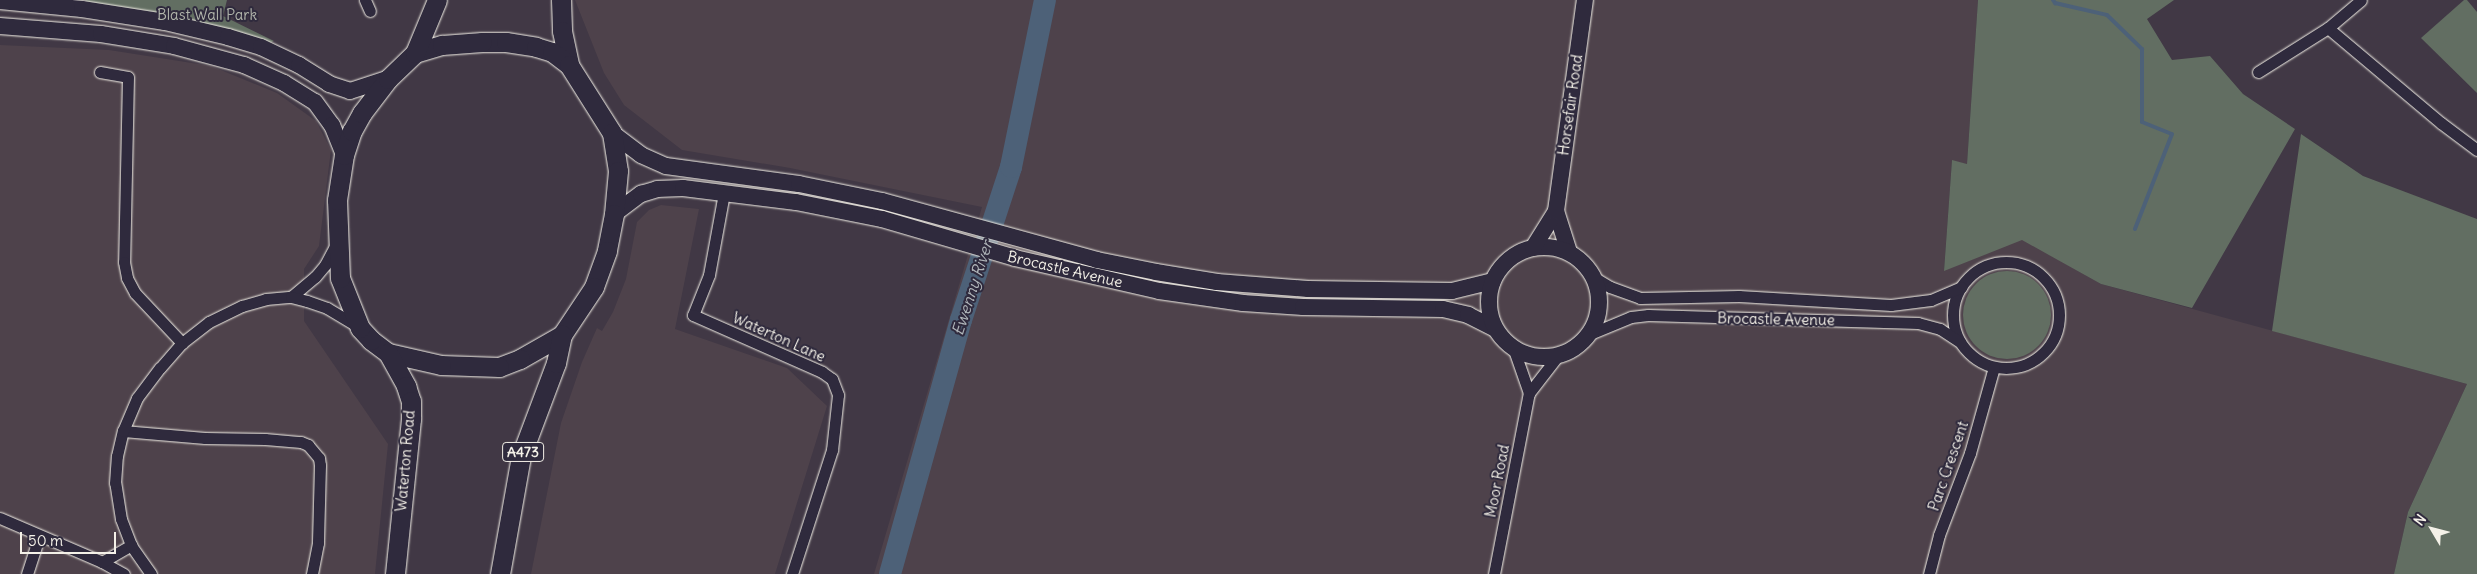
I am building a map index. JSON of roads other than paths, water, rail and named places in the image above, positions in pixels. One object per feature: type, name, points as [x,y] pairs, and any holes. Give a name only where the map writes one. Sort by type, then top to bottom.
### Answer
[{"type":"main road","points":[[415,54],[457,43],[506,42],[552,52],[569,65],[612,133],[618,172],[614,214],[607,250],[594,287],[562,334],[520,359],[499,366],[442,365],[388,353],[370,340],[360,328],[340,278],[337,242],[337,200],[344,155],[352,131],[362,113],[388,79],[415,54],[437,0]]},
{"type":"main road","points":[[561,0],[562,30],[569,65]]},
{"type":"main road","name":"A473","points":[[500,574],[521,456],[556,363],[562,334]]},
{"type":"main road","name":"Waterton Road","points":[[388,353],[406,386],[410,401],[411,419],[395,574]]},
{"type":"street","points":[[365,0],[370,11]]},
{"type":"street","name":"Horsefair Road","points":[[1533,248],[1556,211],[1584,0]]},
{"type":"street","points":[[2258,72],[2328,28],[2361,0]]},
{"type":"street","points":[[0,1],[51,3],[165,22],[228,37],[261,47],[299,65],[328,84],[350,91],[388,79]]},
{"type":"street","points":[[48,29],[51,3]]},
{"type":"street","points":[[1,26],[101,34],[174,46],[244,65],[284,82],[315,102],[332,125],[344,155]]},
{"type":"street","points":[[2328,28],[2441,123],[2477,150]]},
{"type":"street","points":[[100,72],[128,77],[124,262],[127,278],[135,293],[182,343]]},
{"type":"street","name":"Brocastle Avenue","points":[[612,133],[641,155],[666,166],[800,184],[882,201],[1097,260],[1217,282],[1308,289],[1452,291],[1493,281]]},
{"type":"street","name":"Brocastle Avenue","points":[[614,214],[641,194],[656,189],[683,188],[724,192],[796,202],[882,218],[1015,258],[1159,291],[1243,303],[1302,307],[1443,309],[1468,315],[1495,329]]},
{"type":"street","name":"Waterton Lane","points":[[724,192],[709,275],[693,315],[822,372],[832,379],[838,395],[832,450],[792,574]]},
{"type":"street","name":"Horsefair Road","points":[[1556,211],[1569,252]]},
{"type":"street","points":[[291,297],[326,265],[337,242]]},
{"type":"street","points":[[1551,247],[1569,252],[1584,263],[1594,278],[1599,292],[1600,307],[1590,334],[1581,344],[1556,357],[1528,356],[1514,350],[1503,341],[1495,329],[1489,314],[1488,297],[1493,281],[1508,259],[1533,248],[1551,247]]},
{"type":"street","points":[[2010,262],[2024,265],[2037,272],[2047,281],[2055,293],[2059,307],[2059,322],[2055,336],[2048,349],[2037,359],[2009,368],[1994,367],[1981,362],[1969,353],[1960,342],[1955,329],[1953,314],[1955,300],[1961,287],[1970,276],[1982,268],[1996,263],[2010,262]]},
{"type":"street","name":"Brocastle Avenue","points":[[1594,278],[1623,293],[1640,298],[1739,296],[1891,304],[1931,300],[1961,287]]},
{"type":"street","points":[[151,574],[131,545],[121,519],[116,483],[117,456],[123,431],[137,398],[182,343],[209,322],[242,306],[266,299],[291,297],[327,308],[360,328]]},
{"type":"street","name":"Brocastle Avenue","points":[[1590,334],[1617,322],[1648,315],[1918,323],[1940,329],[1960,342]]},
{"type":"street","points":[[1514,350],[1529,393]]},
{"type":"street","name":"Moor Road","points":[[1494,574],[1529,393],[1556,357]]},
{"type":"street","name":"Parc Crescent","points":[[1929,574],[1939,535],[1970,454],[1994,367]]},
{"type":"street","points":[[123,431],[205,438],[266,439],[301,442],[315,452],[319,458],[320,475],[318,543],[311,572]]},
{"type":"street","points":[[0,518],[102,562],[124,574]]},
{"type":"street","points":[[27,574],[39,536]]},
{"type":"street","points":[[102,562],[131,545]]},
{"type":"waterway","name":"Ewenny River","points":[[890,574],[961,320],[1011,167],[1045,0]]},
{"type":"waterway","points":[[2053,0],[2055,3],[2107,15],[2142,49],[2142,122],[2172,134],[2135,229]]},
{"type":"park label","name":"Blast Wall Park","points":[[207,15]]}]
